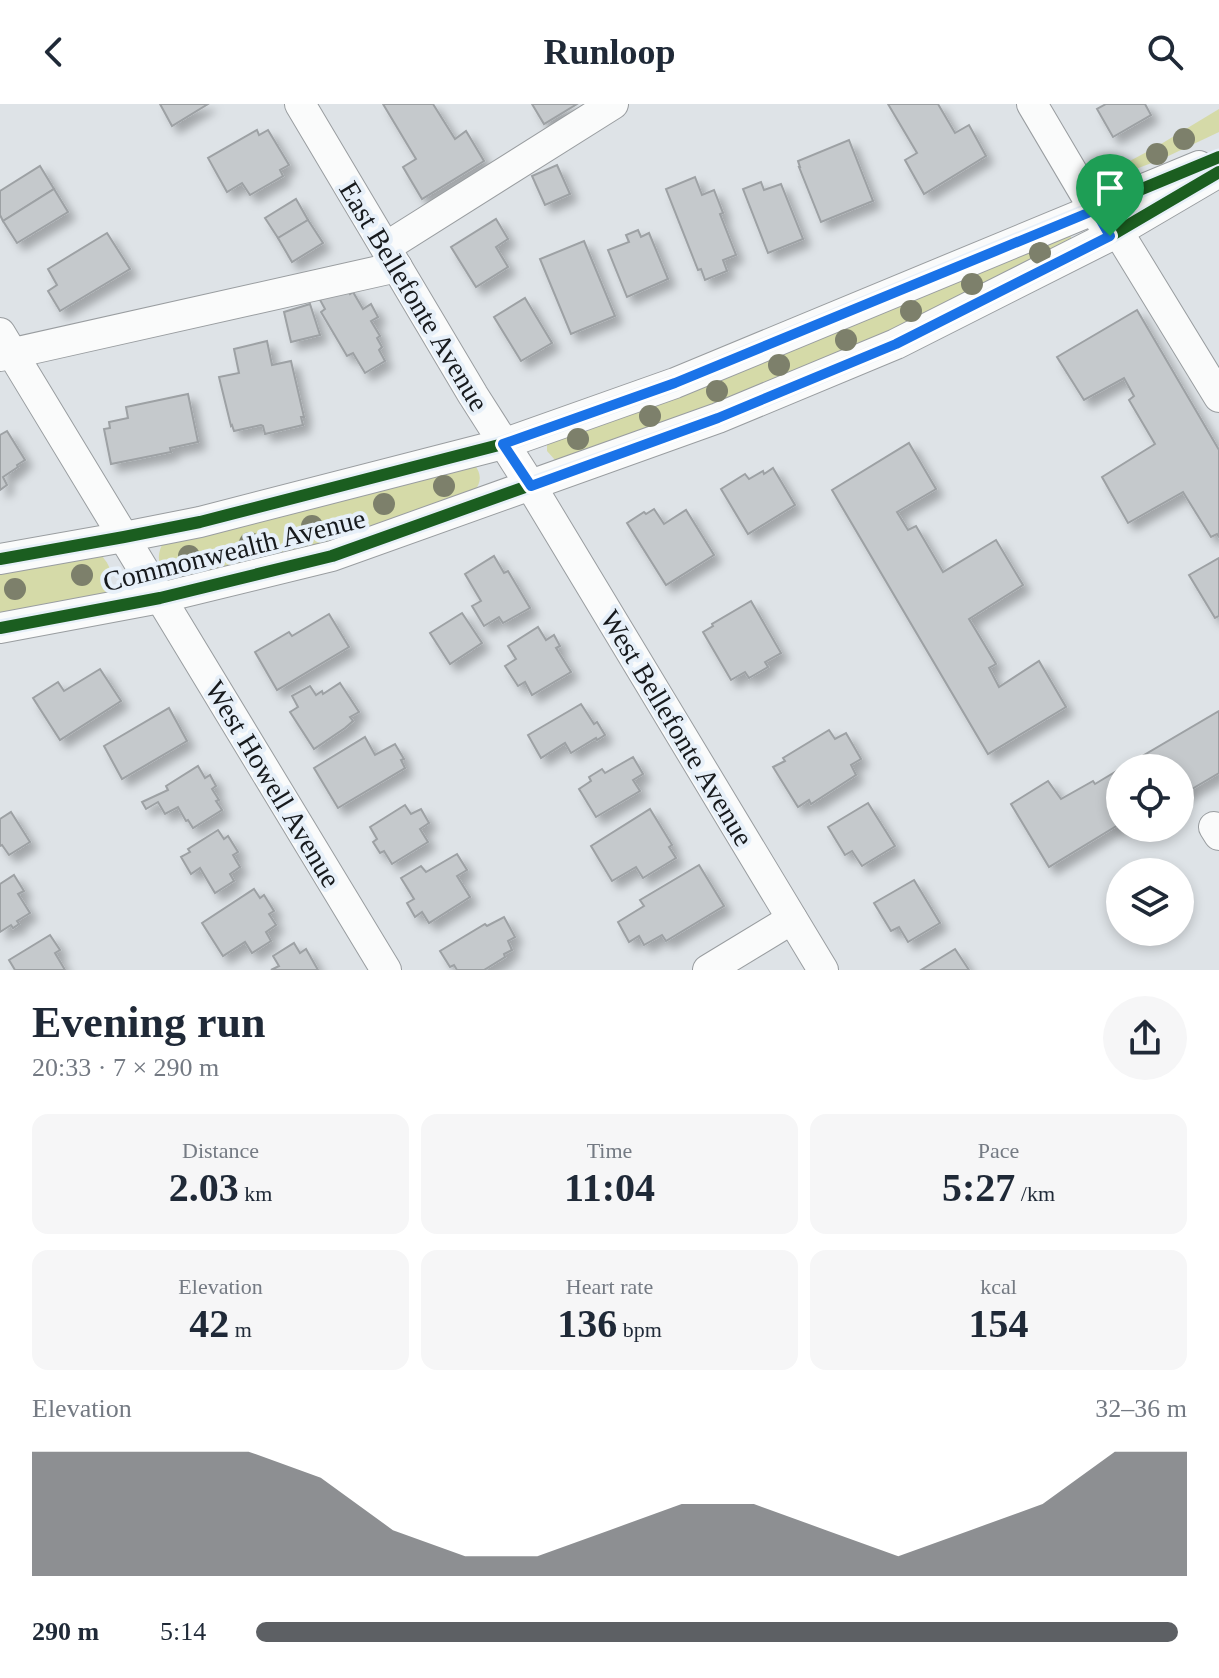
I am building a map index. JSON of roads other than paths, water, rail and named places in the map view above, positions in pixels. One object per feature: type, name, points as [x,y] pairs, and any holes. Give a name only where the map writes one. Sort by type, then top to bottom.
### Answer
[{"type":"street","name":"East Bellefonte Avenue","points":[[300,104],[531,486]]},
{"type":"street","points":[[4,348],[391,257],[613,104]]},
{"type":"street","points":[[1032,104],[1110,236],[1123,240],[1219,397]]},
{"type":"street","name":"Commonwealth Avenue","points":[[0,559],[200,522],[503,444],[675,383],[1219,157]]},
{"type":"street","name":"Commonwealth Avenue","points":[[0,628],[160,598],[332,556],[718,418],[896,344],[1110,236],[1219,172]]},
{"type":"street","name":"West Howell Avenue","points":[[4,348],[124,537],[386,970]]},
{"type":"street","name":"West Bellefonte Avenue","points":[[531,486],[823,970]]},
{"type":"street","points":[[708,970],[792,919]]}]
